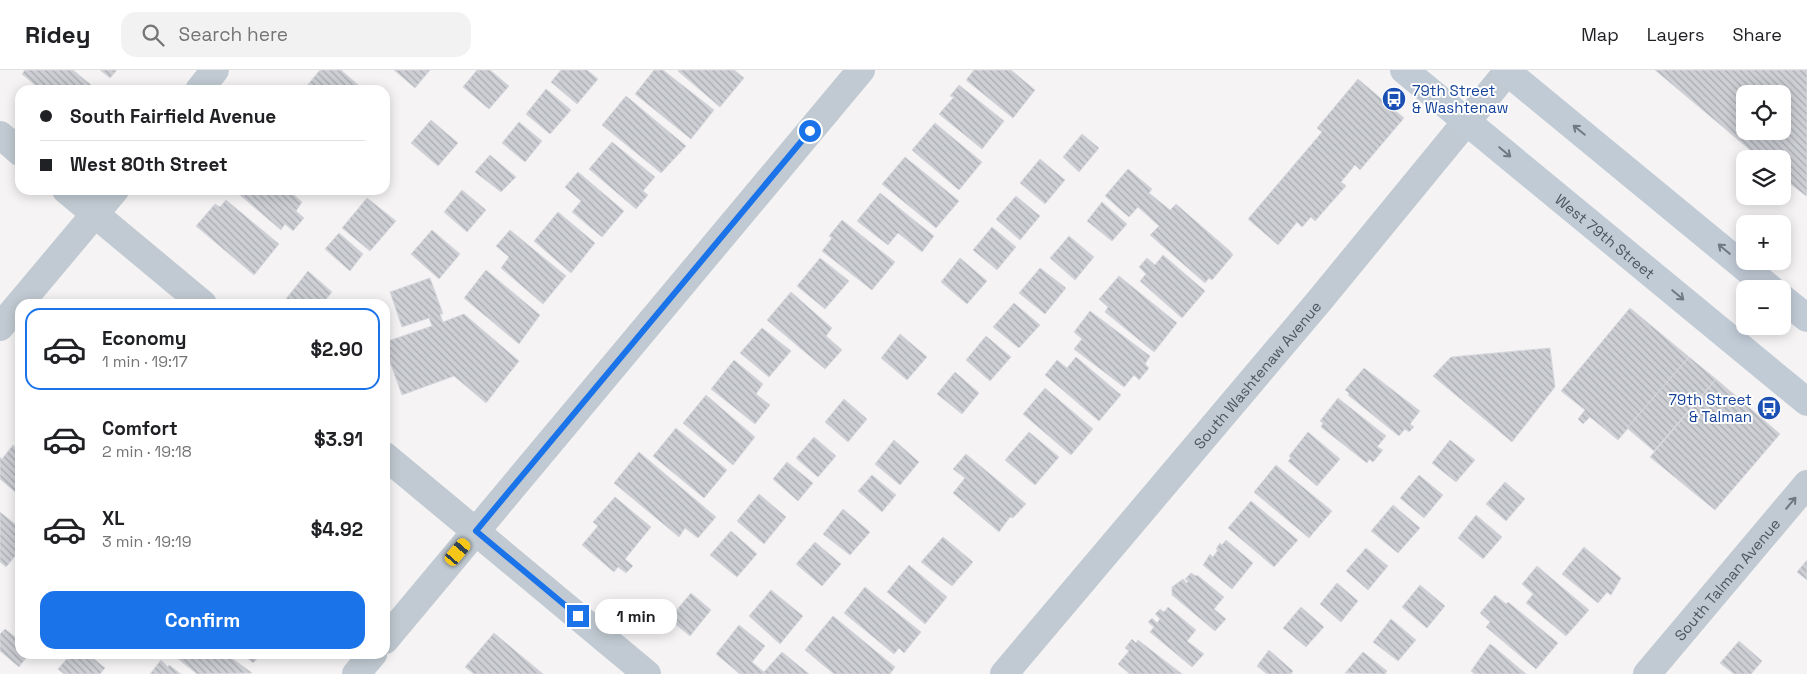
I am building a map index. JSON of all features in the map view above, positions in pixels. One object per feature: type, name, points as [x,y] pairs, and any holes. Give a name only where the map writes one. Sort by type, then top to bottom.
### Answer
[{"type":"main road","name":"West 79th Street","points":[[1404,70],[1807,402]]},
{"type":"main road","points":[[1506,71],[1760,280]]},
{"type":"main road","points":[[1791,305],[1807,318]]},
{"type":"street","points":[[203,85],[215,70]]},
{"type":"street","points":[[390,634],[861,70]]},
{"type":"street","name":"South Washtenaw Avenue","points":[[1004,674],[1467,121],[1506,71]]},
{"type":"street","points":[[0,135],[15,148]]},
{"type":"street","points":[[72,195],[197,299]]},
{"type":"street","points":[[24,299],[111,195]]},
{"type":"street","points":[[0,327],[15,309]]},
{"type":"street","points":[[390,460],[647,674]]},
{"type":"street","name":"South Talman Avenue","points":[[1647,674],[1807,484]]},
{"type":"street","points":[[356,674],[369,659]]},
{"type":"building","points":[[25,70],[73,70],[91,85],[35,85],[22,74]]},
{"type":"building","points":[[100,70],[117,70],[110,78]]},
{"type":"building","points":[[320,70],[341,70],[358,85],[308,85]]},
{"type":"building","points":[[394,70],[430,70],[415,88]]},
{"type":"building","points":[[477,70],[490,70],[509,86],[489,109],[463,87]]},
{"type":"building","points":[[561,70],[587,70],[598,79],[577,104],[551,82]]},
{"type":"building","points":[[654,70],[663,70],[714,110],[691,139],[635,94]]},
{"type":"building","points":[[679,70],[734,70],[744,78],[720,107]]},
{"type":"building","points":[[974,70],[1011,70],[1035,90],[1013,118],[966,80]]},
{"type":"building","points":[[1655,70],[1807,70],[1806,196],[1791,184],[1791,150],[1750,150],[1738,140],[1791,140],[1791,85],[1736,85],[1736,138]]},
{"type":"building","points":[[1358,79],[1404,118],[1360,170],[1355,165],[1341,182],[1346,186],[1315,221],[1311,217],[1302,227],[1297,222],[1278,245],[1248,219],[1322,132],[1317,128]]},
{"type":"building","points":[[959,85],[1004,121],[982,149],[939,114],[954,97],[950,96]]},
{"type":"building","points":[[546,89],[571,110],[550,134],[526,114]]},
{"type":"building","points":[[626,96],[686,146],[661,173],[602,125]]},
{"type":"building","points":[[431,120],[458,143],[438,166],[411,143]]},
{"type":"building","points":[[519,122],[542,141],[525,162],[502,143]]},
{"type":"building","points":[[935,123],[982,162],[959,190],[912,150]]},
{"type":"building","points":[[1082,134],[1099,148],[1079,172],[1063,157]]},
{"type":"building","points":[[612,142],[655,177],[643,191],[648,195],[636,209],[589,169]]},
{"type":"building","points":[[490,155],[516,177],[501,192],[475,172]]},
{"type":"building","points":[[905,157],[959,201],[936,228],[882,184]]},
{"type":"building","points":[[1040,159],[1065,180],[1045,204],[1020,183]]},
{"type":"building","points":[[1128,169],[1152,189],[1149,193],[1170,210],[1176,204],[1230,251],[1233,255],[1212,280],[1209,278],[1205,283],[1150,235],[1159,226],[1138,207],[1129,217],[1105,196]]},
{"type":"building","points":[[578,172],[624,211],[602,237],[572,212],[581,201],[565,187]]},
{"type":"building","points":[[462,190],[486,210],[467,232],[444,212]]},
{"type":"building","points":[[880,193],[934,236],[922,252],[898,233],[888,245],[857,221]]},
{"type":"building","points":[[240,195],[294,195],[302,202],[296,211],[304,218],[293,231],[285,224],[281,230]]},
{"type":"building","points":[[1016,196],[1040,216],[1020,240],[996,219]]},
{"type":"building","points":[[367,198],[396,221],[370,251],[342,228]]},
{"type":"building","points":[[226,200],[279,244],[254,275],[196,226],[215,204],[220,207]]},
{"type":"building","points":[[1102,202],[1127,224],[1112,241],[1087,221]]},
{"type":"building","points":[[558,212],[595,243],[571,273],[534,241]]},
{"type":"building","points":[[842,220],[895,262],[872,290],[822,251],[832,238],[829,236]]},
{"type":"building","points":[[992,227],[1016,247],[997,270],[973,250]]},
{"type":"building","points":[[432,230],[460,254],[439,279],[411,254]]},
{"type":"building","points":[[510,230],[566,276],[543,304],[501,268],[509,257],[496,246]]},
{"type":"building","points":[[339,233],[363,254],[350,271],[325,249]]},
{"type":"building","points":[[1069,236],[1094,257],[1075,280],[1050,258]]},
{"type":"building","points":[[1163,255],[1205,291],[1182,318],[1140,281],[1146,274],[1139,267],[1147,258],[1155,265]]},
{"type":"building","points":[[820,258],[849,281],[825,309],[797,286]]},
{"type":"building","points":[[960,258],[987,281],[967,304],[941,282]]},
{"type":"building","points":[[1040,268],[1066,288],[1045,314],[1019,293]]},
{"type":"building","points":[[486,270],[540,315],[519,344],[464,298]]},
{"type":"building","points":[[308,271],[332,292],[326,299],[286,299]]},
{"type":"building","points":[[1119,276],[1177,323],[1154,352],[1105,312],[1108,307],[1099,299]]},
{"type":"building","points":[[430,278],[443,314],[440,314],[443,322],[464,314],[519,361],[486,403],[454,376],[402,395],[390,362],[390,340],[432,326],[429,318],[402,327],[390,292]]},
{"type":"building","points":[[791,292],[832,328],[826,336],[842,350],[825,369],[767,320]]},
{"type":"building","points":[[1014,303],[1040,325],[1019,348],[993,327]]},
{"type":"building","points":[[1630,308],[1689,357],[1618,440],[1590,417],[1583,424],[1578,419],[1585,410],[1561,391]]},
{"type":"building","points":[[1090,311],[1150,356],[1145,364],[1149,368],[1139,380],[1134,375],[1124,387],[1074,349],[1082,339],[1074,332]]},
{"type":"building","points":[[762,328],[791,351],[769,377],[740,353]]},
{"type":"building","points":[[900,334],[927,357],[907,380],[881,358]]},
{"type":"building","points":[[986,336],[1011,357],[990,381],[966,360]]},
{"type":"building","points":[[1550,348],[1555,387],[1512,442],[1433,376],[1451,357]]},
{"type":"building","points":[[1076,357],[1121,395],[1099,421],[1045,375],[1057,360],[1067,368]]},
{"type":"building","points":[[1689,357],[1716,379],[1654,451],[1627,428]]},
{"type":"building","points":[[734,360],[763,384],[756,394],[770,405],[755,424],[711,389]]},
{"type":"building","points":[[1364,368],[1420,411],[1410,424],[1414,427],[1409,432],[1405,429],[1399,436],[1348,395],[1349,393],[1345,390]]},
{"type":"building","points":[[955,372],[979,393],[962,414],[937,394]]},
{"type":"building","points":[[1716,379],[1780,434],[1715,510],[1650,457]]},
{"type":"building","points":[[1045,388],[1093,429],[1071,455],[1023,414]]},
{"type":"building","points":[[706,395],[755,437],[733,465],[683,423]]},
{"type":"building","points":[[1338,398],[1386,436],[1377,447],[1383,450],[1373,462],[1369,459],[1367,463],[1321,427],[1323,423],[1320,421]]},
{"type":"building","points":[[844,399],[867,419],[848,442],[825,422]]},
{"type":"building","points":[[676,428],[727,470],[704,498],[653,456]]},
{"type":"building","points":[[1029,432],[1059,457],[1035,485],[1005,460]]},
{"type":"building","points":[[1308,432],[1340,459],[1317,486],[1288,461],[1291,458],[1289,456]]},
{"type":"building","points":[[814,437],[836,456],[818,477],[796,458]]},
{"type":"building","points":[[894,440],[919,462],[900,485],[875,464]]},
{"type":"building","points":[[1450,440],[1475,460],[1456,482],[1432,463]]},
{"type":"building","points":[[13,445],[15,447],[15,492],[0,479],[0,457],[2,459]]},
{"type":"building","points":[[639,452],[716,517],[698,538],[685,528],[679,537],[614,483]]},
{"type":"building","points":[[966,454],[1026,504],[1013,518],[1010,517],[999,532],[953,493],[965,478],[953,469]]},
{"type":"building","points":[[787,462],[813,483],[798,501],[773,479]]},
{"type":"building","points":[[1276,465],[1332,511],[1309,538],[1254,492]]},
{"type":"building","points":[[872,475],[896,495],[882,512],[858,491]]},
{"type":"building","points":[[1419,475],[1443,495],[1424,518],[1400,498]]},
{"type":"building","points":[[1505,482],[1525,499],[1506,521],[1486,504]]},
{"type":"building","points":[[759,494],[786,517],[764,544],[737,521]]},
{"type":"building","points":[[615,497],[651,527],[625,559],[633,566],[626,573],[618,567],[614,572],[582,545],[598,526],[593,522]]},
{"type":"building","points":[[1251,501],[1298,540],[1274,567],[1228,528]]},
{"type":"building","points":[[1393,505],[1420,528],[1398,553],[1371,531]]},
{"type":"building","points":[[843,509],[870,532],[850,555],[823,534]]},
{"type":"building","points":[[0,512],[15,524],[15,556],[6,567],[0,562]]},
{"type":"building","points":[[1476,515],[1502,537],[1483,559],[1458,538]]},
{"type":"building","points":[[731,531],[757,554],[737,577],[710,555]]},
{"type":"building","points":[[943,537],[973,562],[952,586],[921,562]]},
{"type":"building","points":[[1226,540],[1253,563],[1232,589],[1203,565],[1210,554],[1213,557],[1220,543],[1222,545]]},
{"type":"building","points":[[815,542],[841,564],[822,586],[796,564]]},
{"type":"building","points":[[1584,547],[1621,578],[1611,595],[1607,592],[1598,603],[1562,574]]},
{"type":"building","points":[[1366,548],[1388,566],[1368,590],[1346,571]]},
{"type":"building","points":[[1807,560],[1807,580],[1797,572]]},
{"type":"building","points":[[909,565],[947,597],[925,624],[887,592]]},
{"type":"building","points":[[1537,566],[1589,610],[1566,636],[1526,603],[1533,594],[1522,584]]},
{"type":"building","points":[[1191,573],[1197,575],[1224,597],[1214,609],[1226,619],[1215,631],[1172,595],[1172,587],[1183,579],[1187,583],[1188,581],[1185,579]]},
{"type":"building","points":[[1337,583],[1358,601],[1341,622],[1320,604]]},
{"type":"building","points":[[1420,585],[1445,606],[1427,628],[1402,607]]},
{"type":"building","points":[[865,587],[921,632],[904,653],[899,648],[894,654],[844,613]]},
{"type":"building","points":[[771,590],[803,616],[780,644],[749,616]]},
{"type":"building","points":[[691,593],[711,610],[690,636],[669,619]]},
{"type":"building","points":[[1495,595],[1506,604],[1508,602],[1558,643],[1536,669],[1486,627],[1490,622],[1480,613]]},
{"type":"building","points":[[1168,607],[1196,630],[1187,641],[1204,654],[1192,667],[1150,632],[1154,627],[1148,622],[1152,618],[1157,623],[1160,619],[1155,614],[1160,609],[1164,612]]},
{"type":"building","points":[[1301,607],[1324,627],[1306,647],[1283,628]]},
{"type":"building","points":[[833,616],[895,667],[890,674],[834,674],[805,650]]},
{"type":"building","points":[[1391,619],[1416,640],[1398,661],[1373,642]]},
{"type":"building","points":[[739,625],[765,646],[752,662],[764,672],[782,652],[809,674],[740,674],[716,654]]},
{"type":"building","points":[[5,629],[15,637],[15,659],[25,659],[19,667],[0,651],[0,634]]},
{"type":"building","points":[[494,633],[543,674],[474,674],[465,667]]},
{"type":"building","points":[[1132,639],[1136,643],[1138,640],[1182,674],[1130,674],[1118,664],[1129,651],[1125,648]]},
{"type":"building","points":[[1739,641],[1762,661],[1751,674],[1734,674],[1720,663]]},
{"type":"building","points":[[1490,644],[1526,674],[1475,674],[1471,671]]},
{"type":"building","points":[[1269,650],[1293,671],[1291,674],[1267,674],[1257,666]]},
{"type":"building","points":[[1363,652],[1387,671],[1385,674],[1345,673]]},
{"type":"building","points":[[67,659],[94,659],[105,668],[100,674],[64,674],[58,669]]},
{"type":"building","points":[[178,659],[233,659],[252,673],[197,674]]},
{"type":"building","points":[[248,659],[257,659],[253,663]]},
{"type":"building","points":[[161,660],[168,667],[169,665],[181,674],[150,674]]},
{"type":"place","name":"79th Street & Washtenaw","points":[[1394,99]]},
{"type":"place","name":"79th Street & Talman","points":[[1769,408]]},
{"type":"route","points":[[578,616],[476,531],[810,131]]}]
